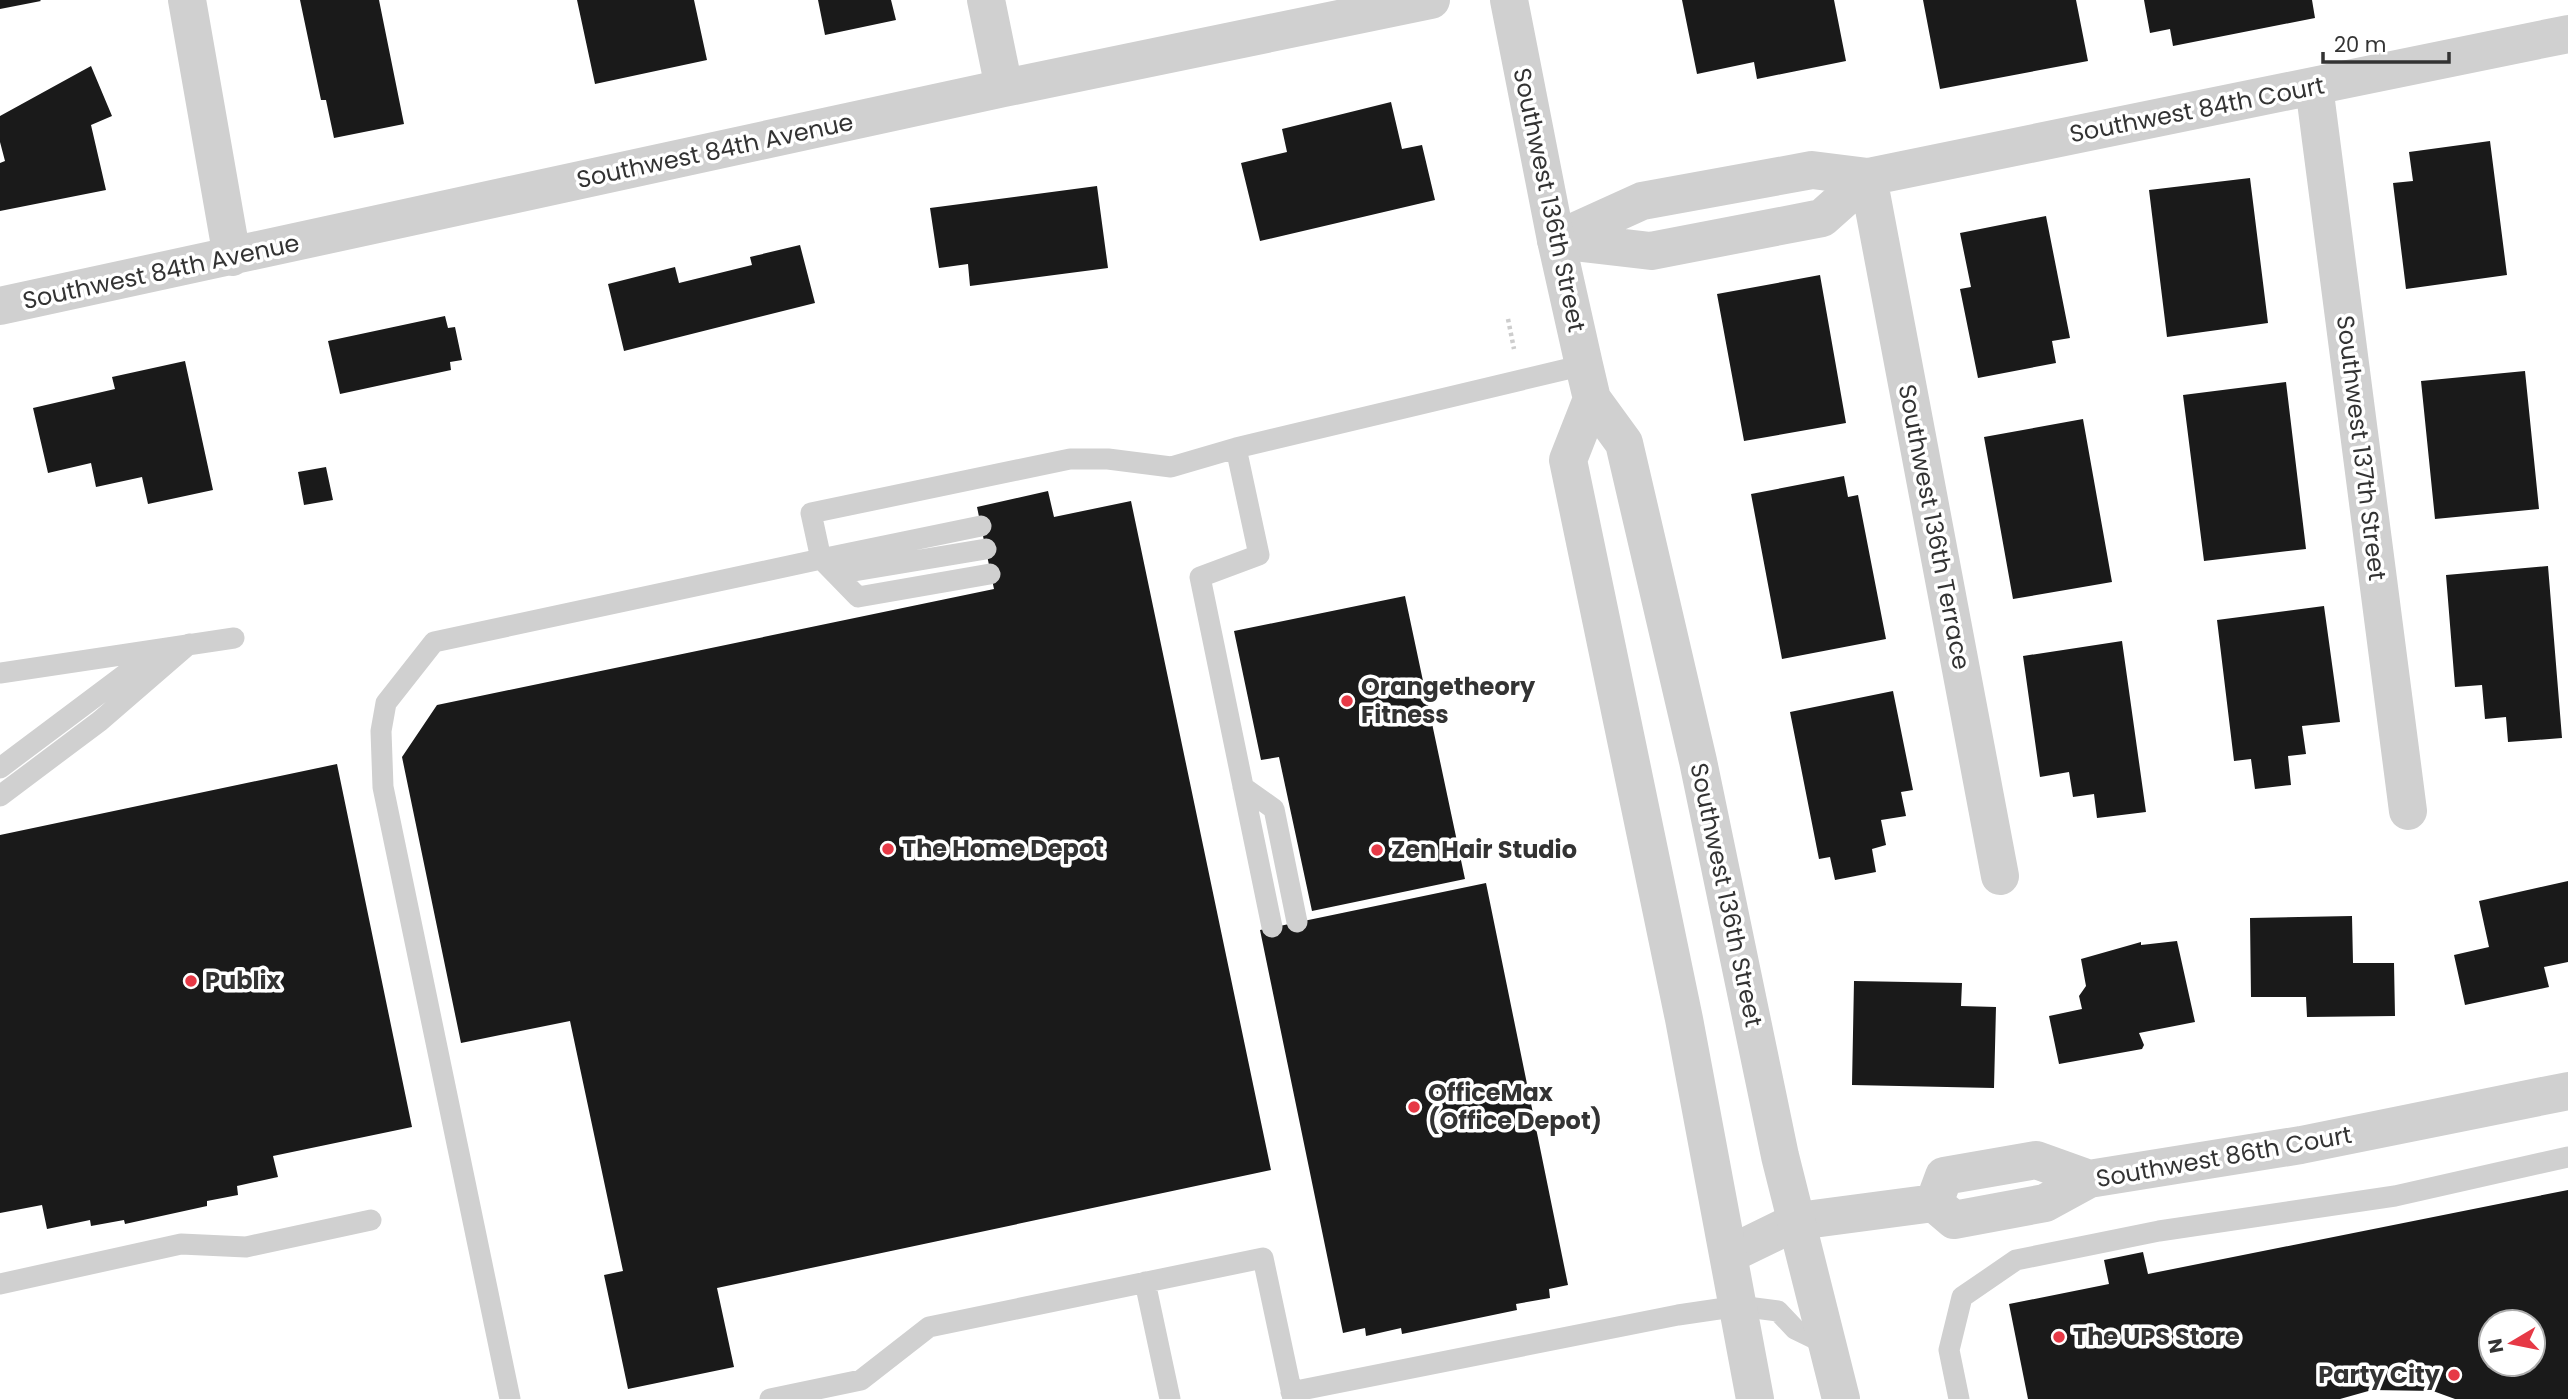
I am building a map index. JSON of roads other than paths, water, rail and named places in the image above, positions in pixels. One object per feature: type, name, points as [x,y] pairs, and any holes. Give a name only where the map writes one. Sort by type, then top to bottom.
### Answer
[{"type":"street","points":[[187,0],[232,257]]},
{"type":"street","points":[[986,0],[1004,88]]},
{"type":"street","name":"Southwest 84th Avenue","points":[[0,306],[1004,88],[1431,0]]},
{"type":"street","name":"Southwest 136th Street","points":[[1508,0],[1556,240],[1588,382],[1624,443],[1698,761],[1780,1156],[1841,1399]]},
{"type":"street","name":"Southwest 84th Court","points":[[1556,240],[1642,201],[1812,170],[1868,177],[2568,34]]},
{"type":"street","name":"Southwest 137th Street","points":[[2314,86],[2408,811]]},
{"type":"street","points":[[1556,240],[1651,251],[1822,218],[1868,177]]},
{"type":"street","name":"Southwest 136th Terrace","points":[[1868,177],[2000,876]]},
{"type":"street","points":[[1588,382],[1568,460],[1730,1254],[1755,1399]]},
{"type":"street","name":"Southwest 86th Court","points":[[1798,1221],[1934,1203],[1944,1176],[2036,1160],[2089,1179],[2301,1145],[2568,1091]]},
{"type":"street","points":[[1730,1254],[1798,1221]]},
{"type":"lane","points":[[990,574],[858,597],[821,559],[811,513],[1070,459],[1108,459],[1171,467],[1236,448],[1588,382]]},
{"type":"lane","points":[[1236,448],[1259,555],[1200,577],[1272,927]]},
{"type":"lane","points":[[510,1399],[383,787],[381,731],[386,704],[434,642],[981,526]]},
{"type":"lane","points":[[821,559],[853,571],[985,550]]},
{"type":"lane","points":[[0,673],[234,638]]},
{"type":"lane","points":[[0,796],[100,721],[188,644]]},
{"type":"lane","points":[[0,768],[159,649]]},
{"type":"lane","points":[[1243,787],[1274,809],[1297,922]]},
{"type":"lane","points":[[1959,1399],[1950,1350],[1962,1297],[2016,1261],[2159,1231],[2395,1196],[2568,1157]]},
{"type":"lane","points":[[0,1284],[181,1244],[246,1247],[371,1220]]},
{"type":"lane","points":[[783,1398],[861,1380],[929,1327],[1262,1258],[1292,1396],[1666,1317],[1739,1306],[1779,1311],[1795,1329],[1829,1346]]},
{"type":"lane","points":[[1145,1282],[1170,1399]]},
{"type":"place","name":"Orangetheory Fitness","points":[[1347,701]]},
{"type":"place","name":"The Home Depot","points":[[888,849]]},
{"type":"place","name":"Zen Hair Studio","points":[[1377,850]]},
{"type":"place","name":"Publix","points":[[191,981]]},
{"type":"place","name":"OfficeMax (Office Depot)","points":[[1414,1107]]},
{"type":"place","name":"The UPS Store","points":[[2059,1337]]},
{"type":"place","name":"Party City","points":[[2454,1375]]}]
